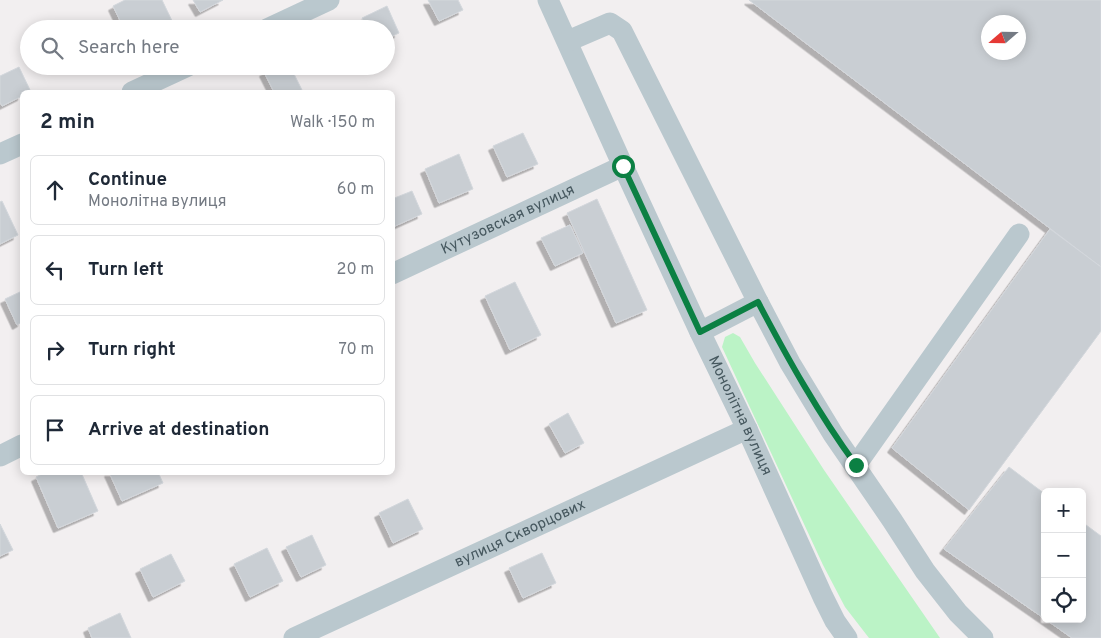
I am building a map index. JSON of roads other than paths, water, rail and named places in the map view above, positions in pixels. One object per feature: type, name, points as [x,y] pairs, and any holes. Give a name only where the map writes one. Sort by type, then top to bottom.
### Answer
[{"type":"street","points":[[286,20],[329,0]]},
{"type":"street","name":"Монолітна вулиця","points":[[548,0],[823,597],[835,621],[847,638]]},
{"type":"street","points":[[568,41],[610,22],[622,31],[790,363],[833,434],[856,465],[925,571],[958,613],[983,638]]},
{"type":"street","points":[[136,90],[169,75]]},
{"type":"street","points":[[0,154],[20,145]]},
{"type":"street","name":"Кутузовская вулиця","points":[[395,273],[623,166]]},
{"type":"street","points":[[856,465],[1019,234]]},
{"type":"street","points":[[700,332],[758,302]]},
{"type":"street","name":"вулиця Скворцових","points":[[294,638],[747,429]]},
{"type":"street","points":[[0,456],[20,447]]}]
